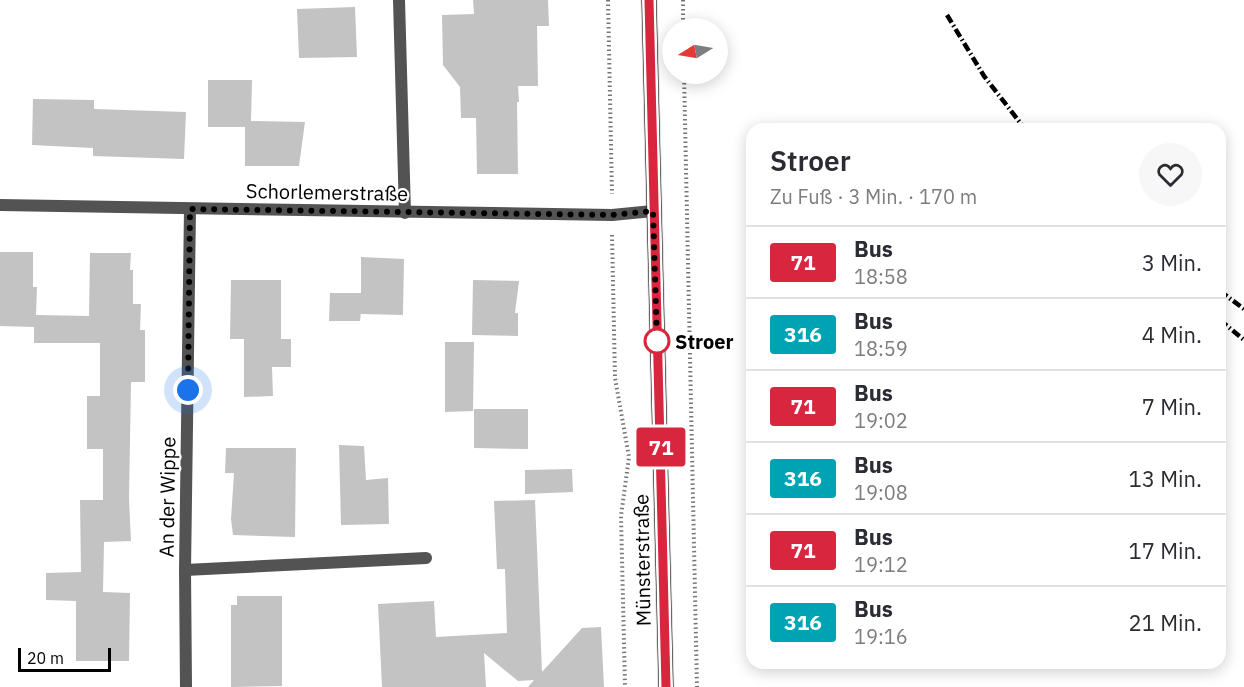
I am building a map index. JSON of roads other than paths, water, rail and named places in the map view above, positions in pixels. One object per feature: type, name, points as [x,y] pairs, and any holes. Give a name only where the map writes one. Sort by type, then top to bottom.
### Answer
[{"type":"main road","name":"Münsterstraße","points":[[649,0],[666,687]]},
{"type":"street","points":[[399,0],[405,213]]},
{"type":"street","name":"Schorlemerstraße","points":[[0,205],[612,215],[653,211]]},
{"type":"street","name":"An der Wippe","points":[[186,687],[190,209]]},
{"type":"street","name":"An der Wippe","points":[[186,570],[426,558]]},
{"type":"railway","points":[[947,15],[984,76],[1020,123]]},
{"type":"railway","points":[[1226,296],[1244,309]]},
{"type":"railway","points":[[1226,325],[1244,340]]},
{"type":"place","name":"Stroer","points":[[657,341]]}]
